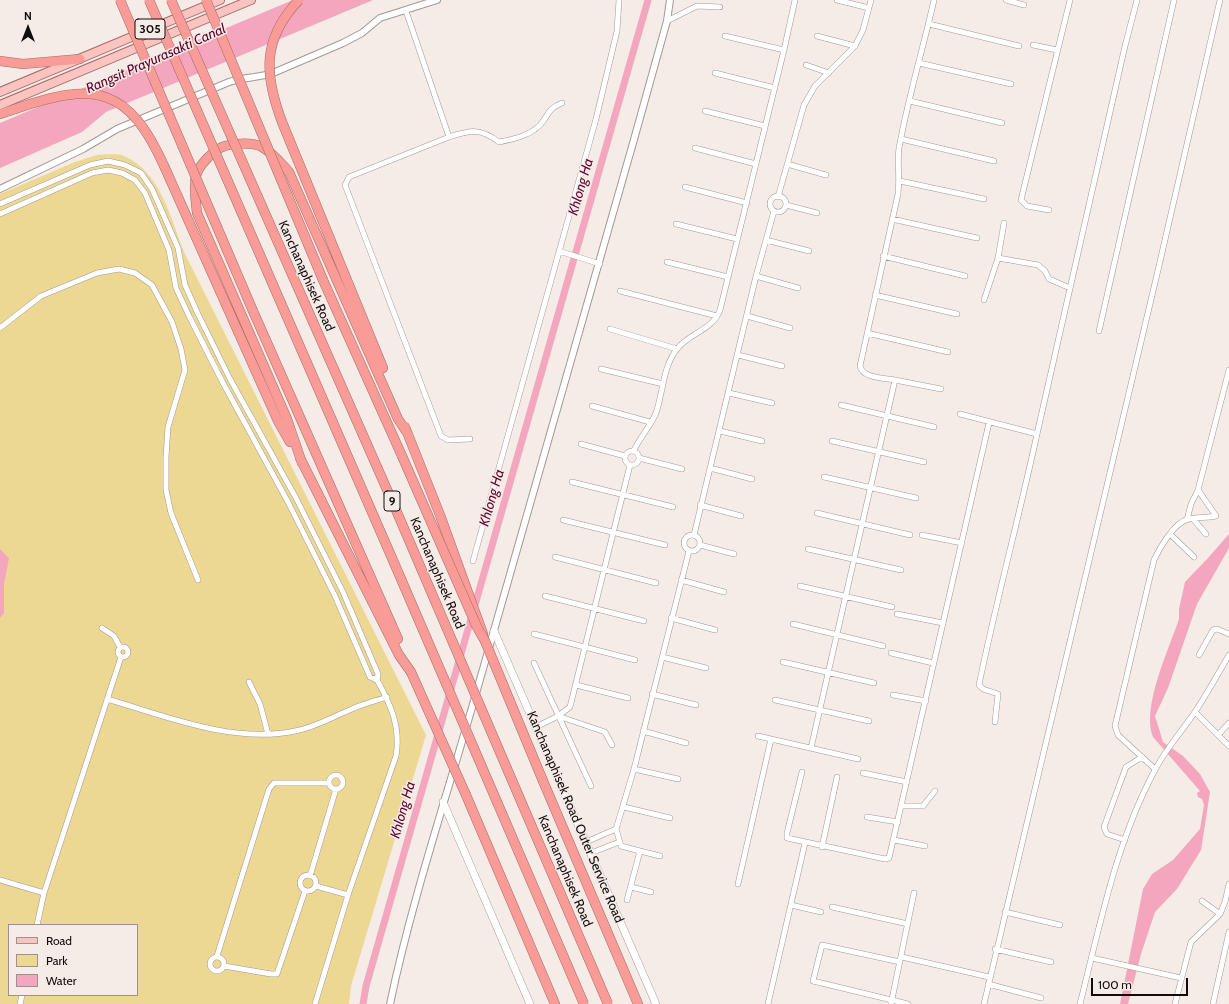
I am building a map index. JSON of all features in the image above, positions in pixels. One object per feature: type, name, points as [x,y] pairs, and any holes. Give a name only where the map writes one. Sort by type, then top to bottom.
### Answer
[{"type":"highway","points":[[114,0],[140,47]]},
{"type":"highway","points":[[120,0],[399,655],[410,672],[457,775],[555,1004]]},
{"type":"highway","name":"9","points":[[149,0],[584,1004]]},
{"type":"highway","name":"Kanchanaphisek Road","points":[[171,0],[399,517],[608,1004]]},
{"type":"highway","points":[[206,0],[323,280],[477,627],[485,641],[638,1004]]},
{"type":"highway","points":[[210,0],[218,27]]},
{"type":"highway","points":[[299,0],[276,32],[272,41],[269,58],[269,76],[273,97],[396,401],[414,452],[440,515],[482,629],[485,641]]},
{"type":"highway","points":[[0,61],[23,64],[80,59]]},
{"type":"highway","points":[[0,107],[15,109],[58,95],[76,93],[109,98],[122,105],[143,125],[153,141],[278,421],[364,573]]},
{"type":"highway","points":[[302,463],[287,419],[197,213],[195,194],[196,175],[207,159],[222,147],[241,143],[261,146],[276,156],[289,172],[398,419],[406,431]]},
{"type":"main road","name":"305","points":[[0,92],[220,0]]},
{"type":"main road","name":"305","points":[[0,107],[251,0]]},
{"type":"main road","name":"Kanchanaphisek Road Outer Service Road","points":[[494,631],[656,1004]]},
{"type":"main road","points":[[443,802],[530,1004]]},
{"type":"street","points":[[0,189],[83,150],[117,129],[242,77],[262,77],[273,73],[343,43],[362,33],[380,18],[437,0]]},
{"type":"street","points":[[473,561],[561,252],[603,91],[617,31],[619,0]]},
{"type":"street","points":[[390,1004],[418,888],[494,631],[667,21],[670,0]]},
{"type":"street","points":[[634,450],[656,411],[663,384],[677,349],[682,343],[708,327],[718,316],[775,88],[795,0]]},
{"type":"street","points":[[837,0],[869,8]]},
{"type":"street","points":[[774,211],[770,206],[771,202],[778,197],[804,105],[815,86],[856,46],[863,30],[871,0]]},
{"type":"street","points":[[934,0],[901,139],[899,154],[900,181],[860,369],[867,375],[941,390]]},
{"type":"street","points":[[1006,0],[1024,5]]},
{"type":"street","points":[[1049,210],[1027,206],[1021,200],[1038,136],[1057,50],[1070,0]]},
{"type":"street","points":[[995,722],[998,694],[981,688],[979,685],[996,605],[1030,472],[1037,434],[1070,288],[1125,46],[1137,0]]},
{"type":"street","points":[[1099,331],[1174,0]]},
{"type":"street","points":[[984,1004],[989,977],[1028,821],[1160,266],[1220,0]]},
{"type":"street","points":[[667,21],[697,6],[720,7]]},
{"type":"street","points":[[406,11],[449,137]]},
{"type":"street","points":[[929,24],[1019,46]]},
{"type":"street","points":[[725,36],[784,50]]},
{"type":"street","points":[[817,36],[856,46]]},
{"type":"street","points":[[1033,45],[1057,50]]},
{"type":"street","points":[[919,63],[1011,84]]},
{"type":"street","points":[[806,65],[829,73]]},
{"type":"street","points":[[715,73],[775,88]]},
{"type":"street","points":[[910,101],[1002,123]]},
{"type":"street","points":[[470,439],[445,439],[439,431],[403,333],[345,185],[349,177],[449,137],[475,131],[484,132],[499,142],[521,137],[539,126],[550,108],[562,103]]},
{"type":"street","points":[[705,111],[765,126]]},
{"type":"street","points":[[901,139],[994,161]]},
{"type":"street","points":[[695,148],[756,164]]},
{"type":"street","points":[[0,204],[90,165],[108,161],[125,165],[140,173],[152,189],[178,248],[185,285],[198,314],[296,498],[343,592],[378,674],[377,680],[396,720],[398,738],[396,756],[348,895],[315,1004]]},
{"type":"street","points":[[787,164],[826,175]]},
{"type":"street","points":[[0,214],[92,173],[108,170],[122,173],[135,180],[145,193],[169,250],[176,288],[190,318],[288,502],[335,596],[370,677],[377,680]]},
{"type":"street","points":[[900,181],[984,200]]},
{"type":"street","points":[[685,187],[747,202]]},
{"type":"street","points":[[778,197],[783,198],[786,205]]},
{"type":"street","points":[[774,211],[782,211],[786,205]]},
{"type":"street","points":[[786,205],[817,213]]},
{"type":"street","points":[[694,535],[756,276],[774,211]]},
{"type":"street","points":[[892,219],[977,238]]},
{"type":"street","points":[[984,300],[998,258],[1004,223]]},
{"type":"street","points":[[676,224],[737,239]]},
{"type":"street","points":[[766,240],[809,251]]},
{"type":"street","points":[[561,252],[598,263]]},
{"type":"street","points":[[883,256],[965,276]]},
{"type":"street","points":[[998,258],[1038,265],[1045,271],[1049,278],[1070,288]]},
{"type":"street","points":[[667,262],[728,277]]},
{"type":"street","points":[[0,328],[41,296],[97,273],[119,269],[135,273],[152,285],[172,322],[181,349],[185,370],[168,427],[166,490],[171,513],[198,580]]},
{"type":"street","points":[[756,276],[798,288]]},
{"type":"street","points":[[620,291],[718,316]]},
{"type":"street","points":[[875,295],[958,314]]},
{"type":"street","points":[[190,318],[198,314]]},
{"type":"street","points":[[747,316],[790,328]]},
{"type":"street","points":[[610,329],[677,349]]},
{"type":"street","points":[[867,333],[948,352]]},
{"type":"street","points":[[738,355],[782,366]]},
{"type":"street","points":[[601,368],[663,384]]},
{"type":"street","points":[[1187,520],[1191,504],[1198,490],[1229,370]]},
{"type":"street","points":[[811,748],[895,380]]},
{"type":"street","points":[[729,393],[772,403]]},
{"type":"street","points":[[592,406],[650,422]]},
{"type":"street","points":[[841,406],[934,427]]},
{"type":"street","points":[[960,414],[989,423],[1037,434]]},
{"type":"street","points":[[802,772],[787,835],[789,839],[887,859],[890,857],[989,423]]},
{"type":"street","points":[[720,431],[762,441]]},
{"type":"street","points":[[832,441],[924,462]]},
{"type":"street","points":[[258,448],[266,444]]},
{"type":"street","points":[[582,444],[625,456]]},
{"type":"street","points":[[634,450],[639,455],[639,458],[636,464],[630,465],[625,461],[625,456],[628,451],[634,450]]},
{"type":"street","points":[[639,458],[682,469]]},
{"type":"street","points":[[536,727],[558,716],[570,707],[630,465]]},
{"type":"street","points":[[710,468],[752,478]]},
{"type":"street","points":[[824,477],[916,498]]},
{"type":"street","points":[[572,482],[673,507]]},
{"type":"street","points":[[1155,769],[1118,736],[1115,726],[1154,560],[1170,534],[1187,520],[1216,516],[1198,490]]},
{"type":"street","points":[[700,506],[741,516]]},
{"type":"street","points":[[817,513],[910,535]]},
{"type":"street","points":[[1193,519],[1206,534]]},
{"type":"street","points":[[563,520],[665,545]]},
{"type":"street","points":[[1170,534],[1194,557]]},
{"type":"street","points":[[694,535],[699,539],[700,545],[697,550],[689,551],[685,548],[684,541],[687,536],[694,535]]},
{"type":"street","points":[[922,535],[962,543]]},
{"type":"street","points":[[700,545],[734,554]]},
{"type":"street","points":[[808,549],[901,570]]},
{"type":"street","points":[[660,856],[623,847],[619,842],[616,829],[624,807],[634,769],[689,551]]},
{"type":"street","points":[[555,557],[656,583]]},
{"type":"street","points":[[682,580],[724,592]]},
{"type":"street","points":[[800,586],[892,607]]},
{"type":"street","points":[[545,596],[644,621]]},
{"type":"street","points":[[897,614],[943,623]]},
{"type":"street","points":[[671,618],[715,630]]},
{"type":"street","points":[[793,624],[883,646]]},
{"type":"street","points":[[37,924],[44,893],[121,657],[128,653],[128,649],[125,647],[120,647],[114,636],[102,628]]},
{"type":"street","points":[[1199,655],[1213,630],[1217,628],[1229,634]]},
{"type":"street","points":[[534,634],[635,660]]},
{"type":"street","points":[[891,653],[934,663]]},
{"type":"street","points":[[1080,1004],[1125,840],[1155,769],[1195,712],[1229,655]]},
{"type":"street","points":[[662,657],[706,668]]},
{"type":"street","points":[[783,662],[874,683]]},
{"type":"street","points":[[534,663],[591,786]]},
{"type":"street","points":[[249,682],[260,704],[268,734]]},
{"type":"street","points":[[576,685],[628,698]]},
{"type":"street","points":[[652,694],[696,705]]},
{"type":"street","points":[[893,695],[926,701]]},
{"type":"street","points":[[107,699],[214,729],[235,733],[268,734],[294,731],[321,724],[352,708],[386,697]]},
{"type":"street","points":[[775,700],[869,721]]},
{"type":"street","points":[[1195,712],[1229,746]]},
{"type":"street","points":[[558,716],[605,732],[612,744]]},
{"type":"street","points":[[1218,734],[1229,723]]},
{"type":"street","points":[[643,731],[686,743]]},
{"type":"street","points":[[758,736],[858,759]]},
{"type":"street","points":[[738,884],[771,739]]},
{"type":"street","points":[[1125,840],[1107,834],[1104,827],[1126,767],[1142,757]]},
{"type":"street","points":[[634,769],[678,779]]},
{"type":"street","points":[[863,773],[907,782]]},
{"type":"street","points":[[335,775],[340,777],[342,782],[341,787],[336,789],[331,788],[329,783],[330,778],[335,775]]},
{"type":"street","points":[[822,846],[837,777]]},
{"type":"street","points":[[217,956],[269,788],[274,783],[329,783]]},
{"type":"street","points":[[310,876],[336,789]]},
{"type":"street","points":[[902,806],[923,806],[935,791]]},
{"type":"street","points":[[624,807],[670,818]]},
{"type":"street","points":[[867,817],[898,822]]},
{"type":"street","points":[[586,842],[616,829]]},
{"type":"street","points":[[894,840],[925,846]]},
{"type":"street","points":[[591,853],[619,842]]},
{"type":"street","points":[[768,1004],[805,843]]},
{"type":"street","points":[[628,900],[640,852]]},
{"type":"street","points":[[304,876],[310,876],[315,880],[316,886],[311,891],[305,891],[300,887],[300,881],[304,876]]},
{"type":"street","points":[[0,880],[44,893]]},
{"type":"street","points":[[1175,1004],[1191,942],[1220,914],[1225,902],[1229,884]]},
{"type":"street","points":[[316,886],[348,895]]},
{"type":"street","points":[[632,887],[651,892]]},
{"type":"street","points":[[224,966],[278,974],[305,891]]},
{"type":"street","points":[[892,1002],[914,894]]},
{"type":"street","points":[[1202,901],[1220,914]]},
{"type":"street","points":[[791,905],[821,912]]},
{"type":"street","points":[[832,907],[908,924]]},
{"type":"street","points":[[1005,912],[1060,925]]},
{"type":"street","points":[[1213,1004],[1229,932]]},
{"type":"street","points":[[908,1004],[892,1002],[815,982],[813,978],[822,945],[989,977]]},
{"type":"street","points":[[996,949],[1051,962]]},
{"type":"street","points":[[217,956],[211,958],[209,964],[211,969],[217,972],[224,966]]},
{"type":"street","points":[[217,956],[223,960],[224,966]]},
{"type":"street","points":[[1092,958],[1181,978]]},
{"type":"street","points":[[988,984],[1041,998]]},
{"type":"green space","points":[[114,154],[124,156],[136,163],[147,173],[163,197],[184,252],[426,735],[351,986],[349,1004],[0,1004],[0,194],[75,162],[97,155]]},
{"type":"water","name":"Rangsit Prayurasakti Canal","points":[[293,0],[373,0],[106,112],[82,132],[0,168],[0,123]]},
{"type":"water","points":[[1229,534],[1229,548],[1197,604],[1168,688],[1155,716],[1163,742],[1183,756],[1200,774],[1210,792],[1201,850],[1177,889],[1155,912],[1141,954],[1128,1004],[1120,1004],[1143,889],[1152,874],[1173,860],[1200,829],[1204,805],[1202,799],[1198,797],[1197,793],[1200,791],[1153,737],[1150,725],[1151,711],[1153,695],[1158,678],[1179,619],[1179,609],[1185,582]]},
{"type":"water","points":[[0,549],[9,558],[4,584],[4,613],[0,618]]},
{"type":"waterway","name":"Khlong Ha","points":[[363,1004],[366,986],[648,0]]}]
